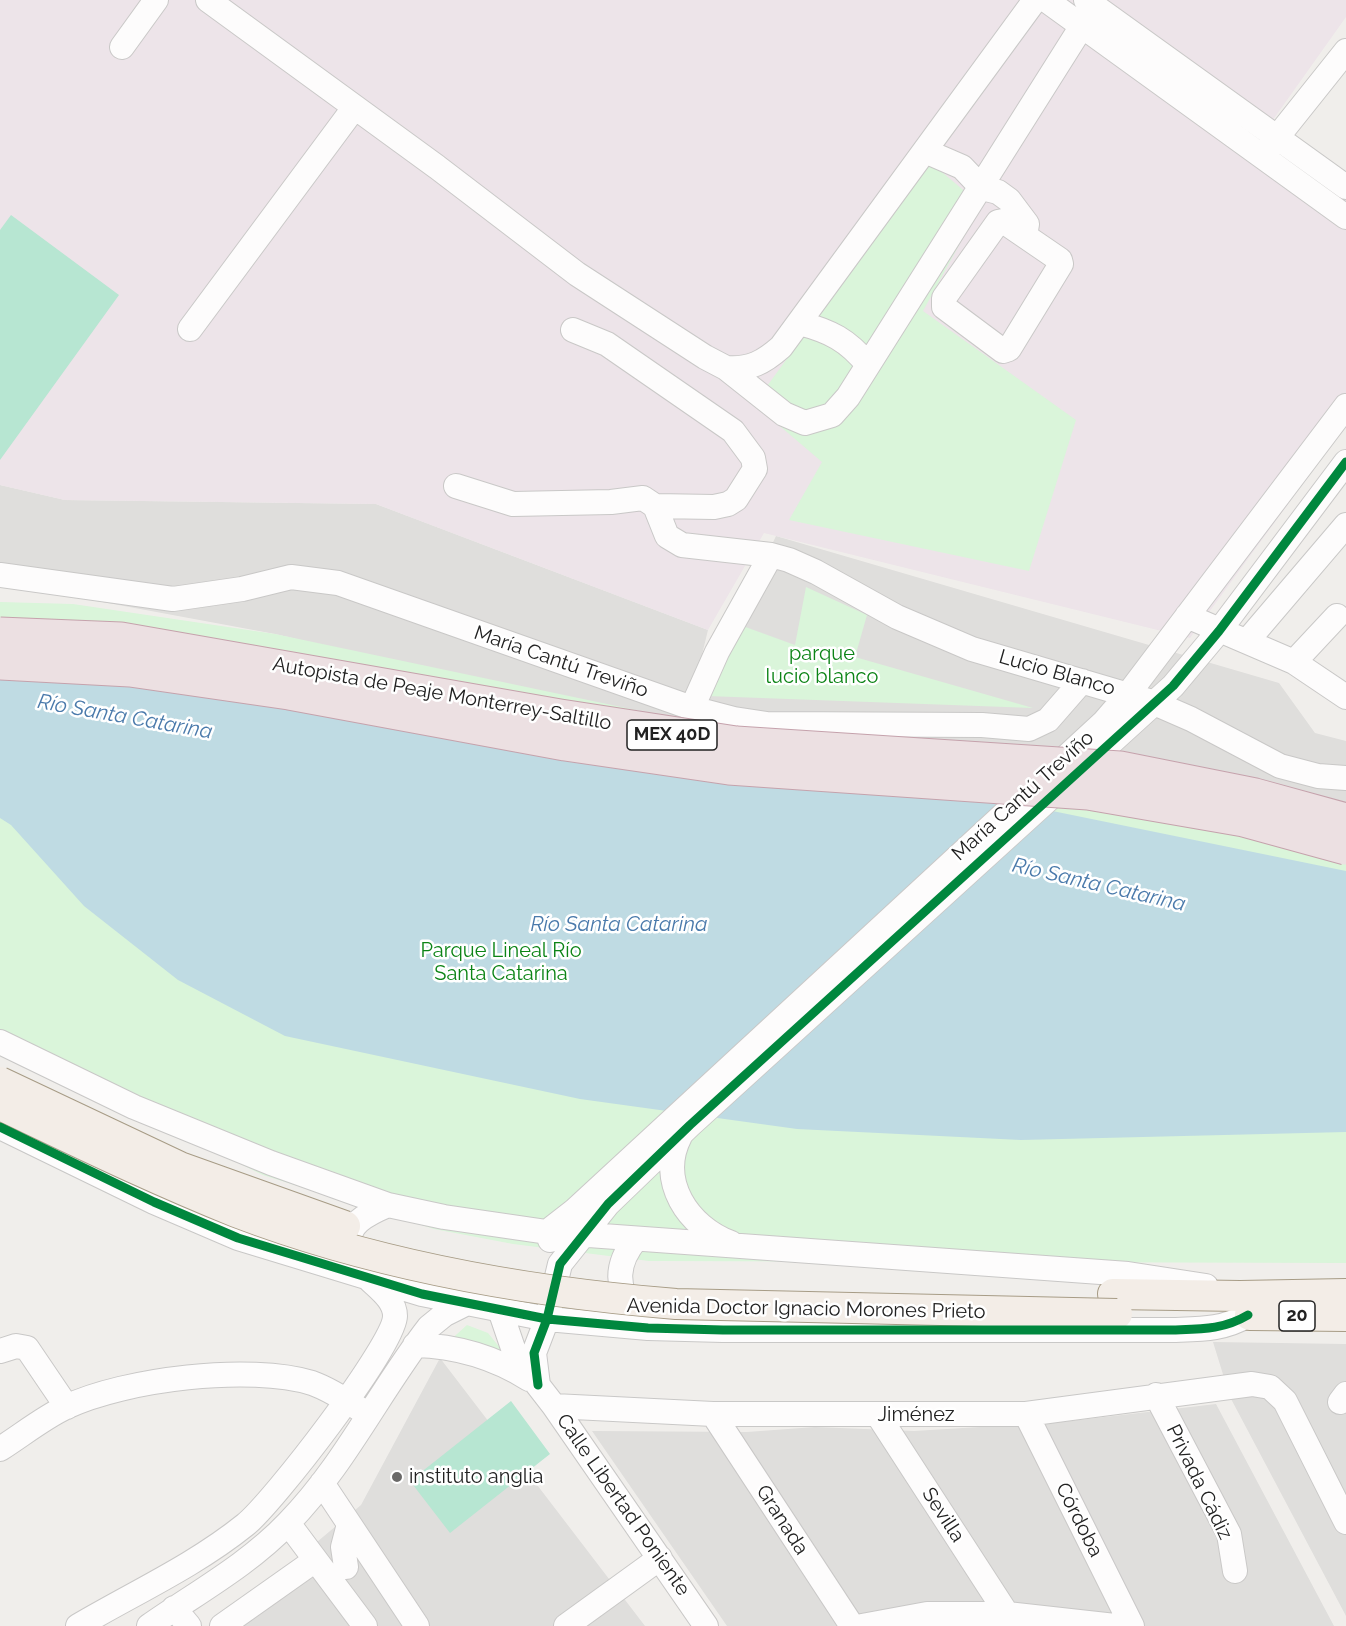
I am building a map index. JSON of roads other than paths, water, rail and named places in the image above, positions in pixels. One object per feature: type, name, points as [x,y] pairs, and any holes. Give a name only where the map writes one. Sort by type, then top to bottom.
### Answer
[{"type":"highway","name":"Autopista de Peaje Monterrey-Saltillo","points":[[0,634],[121,639],[572,718],[736,743],[1120,768],[1256,795],[1346,820]]},
{"type":"highway","name":"Autopista de Peaje Monterrey-Saltillo","points":[[0,663],[130,670],[255,688],[566,744],[729,768],[1088,793],[1244,820],[1346,848]]},
{"type":"main road","name":"Avenida Doctor Ignacio Morones Prieto","points":[[0,1082],[180,1167],[245,1192],[332,1222],[455,1255],[546,1271],[674,1284],[1115,1304]]},
{"type":"main road","name":"Avenida Doctor Ignacio Morones Prieto","points":[[0,1105],[151,1177],[238,1213],[346,1248],[482,1280],[611,1299],[676,1304],[1244,1306],[1346,1316]]},
{"type":"main road","name":"Avenida Doctor Ignacio Morones Prieto","points":[[1244,1306],[1332,1294]]},
{"type":"street","points":[[122,47],[156,0]]},
{"type":"street","points":[[208,0],[437,166],[577,274],[726,368],[784,414],[805,423],[832,416],[848,398],[1082,26]]},
{"type":"street","points":[[726,368],[743,369],[769,357],[782,347],[1035,0]]},
{"type":"street","points":[[1046,0],[1346,217]]},
{"type":"street","points":[[1086,0],[1346,187]]},
{"type":"street","points":[[1262,157],[1346,51]]},
{"type":"street","points":[[190,328],[354,108]]},
{"type":"street","points":[[925,151],[962,167],[982,188],[998,192],[1009,200],[1027,224],[1025,236]]},
{"type":"street","points":[[1003,221],[1025,236],[1061,264],[1009,350],[1003,351],[944,307],[944,298],[998,222],[1003,221]]},
{"type":"street","points":[[799,323],[828,330],[840,337],[854,347],[868,365]]},
{"type":"street","points":[[456,486],[513,504],[610,502],[644,498],[655,506],[714,507],[728,504],[736,499],[755,469],[753,458],[733,431],[607,344],[573,330]]},
{"type":"street","name":"María Cantú Treviño","points":[[677,1130],[1098,735],[1346,406]]},
{"type":"street","name":"María Cantú Treviño","points":[[1098,735],[1152,702],[1173,686],[1219,631],[1346,462]]},
{"type":"street","name":"Lucio Blanco","points":[[655,506],[666,536],[682,545],[771,555],[816,572],[897,617],[934,633],[1014,663],[1129,693],[1152,702],[1280,766],[1318,776],[1346,778]]},
{"type":"street","points":[[1248,640],[1346,525]]},
{"type":"street","points":[[692,708],[717,652],[771,555]]},
{"type":"street","name":"María Cantú Treviño","points":[[0,575],[173,599],[242,589],[291,577],[338,584],[692,708],[734,719],[767,724],[982,725],[1035,718],[1081,681],[1092,699],[1098,735]]},
{"type":"street","points":[[1187,616],[1219,631],[1248,640],[1294,662],[1346,697]]},
{"type":"street","points":[[1294,662],[1336,616]]},
{"type":"street","name":"20","points":[[0,1042],[134,1107],[277,1165],[388,1205],[494,1226],[547,1232],[1128,1274],[1205,1285],[1244,1306]]},
{"type":"street","name":"Avenida Doctor Ignacio Morones Prieto","points":[[0,1127],[153,1202],[238,1238],[422,1294],[548,1318],[648,1328],[1200,1329],[1230,1326],[1244,1306]]},
{"type":"street","points":[[560,1264],[547,1232],[677,1130]]},
{"type":"street","points":[[538,1385],[534,1353],[548,1318],[560,1264],[608,1204],[677,1130]]},
{"type":"street","points":[[677,1130],[672,1174],[686,1211],[705,1230],[745,1247]]},
{"type":"street","points":[[238,1238],[282,1228],[295,1214],[300,1196],[296,1183],[289,1172],[277,1165]]},
{"type":"street","points":[[78,1626],[193,1561],[247,1524],[275,1494],[347,1400],[383,1345],[395,1316],[388,1297],[367,1277],[353,1257],[349,1245],[350,1236],[363,1216],[388,1205]]},
{"type":"street","points":[[636,1239],[626,1251],[620,1267],[619,1283],[624,1299],[648,1328]]},
{"type":"street","points":[[1332,1294],[1346,1284]]},
{"type":"street","points":[[149,1626],[182,1617],[293,1517],[322,1483],[367,1414],[429,1327],[445,1314],[465,1304]]},
{"type":"street","name":"Calle Libertad Poniente","points":[[500,1310],[516,1357],[554,1406],[706,1626]]},
{"type":"street","points":[[415,1345],[438,1346],[483,1356],[509,1366],[538,1385]]},
{"type":"street","points":[[0,1352],[16,1346],[27,1348],[67,1407]]},
{"type":"street","points":[[0,1449],[67,1407],[115,1391],[230,1373],[290,1378],[315,1384],[347,1400],[367,1414]]},
{"type":"street","name":"Jiménez","points":[[554,1406],[713,1414],[1026,1414],[1156,1395],[1252,1384],[1266,1385],[1285,1401],[1344,1514]]},
{"type":"street","name":"Privada Cádiz","points":[[1156,1395],[1229,1534],[1235,1571]]},
{"type":"street","name":"Granada","points":[[713,1414],[852,1626]]},
{"type":"street","name":"Córdoba","points":[[1026,1414],[1132,1626]]},
{"type":"street","name":"Sevilla","points":[[878,1415],[1007,1614]]},
{"type":"street","points":[[322,1483],[417,1626]]},
{"type":"street","points":[[293,1517],[365,1626]]},
{"type":"street","points":[[346,1567],[343,1547],[349,1524]]},
{"type":"street","points":[[222,1626],[318,1555]]},
{"type":"street","points":[[566,1626],[660,1558]]},
{"type":"street","points":[[862,1626],[927,1614],[1007,1614],[1115,1626]]},
{"type":"water","name":"Río Santa Catarina","points":[[0,623],[1028,806],[1346,871],[1346,1132],[1021,1140],[797,1129],[580,1099],[285,1036],[178,980],[84,906],[11,825],[0,818]]},
{"type":"place","name":"instituto anglia","points":[[397,1477]]},
{"type":"park label","name":"parque lucio blanco","points":[[822,666]]},
{"type":"park label","name":"Parque Lineal Río Santa Catarina","points":[[501,962]]}]
